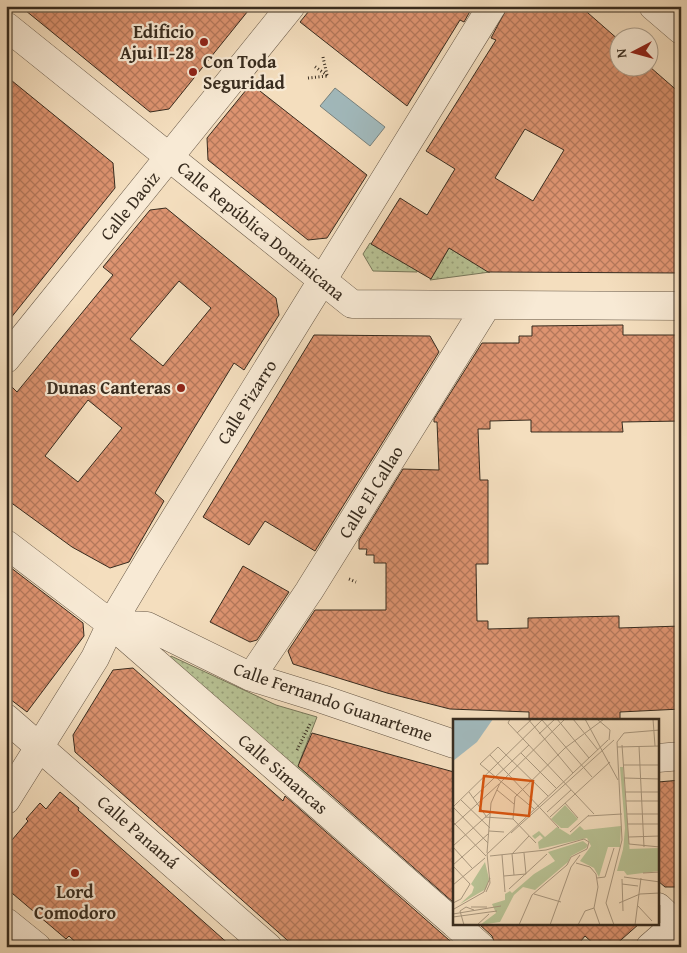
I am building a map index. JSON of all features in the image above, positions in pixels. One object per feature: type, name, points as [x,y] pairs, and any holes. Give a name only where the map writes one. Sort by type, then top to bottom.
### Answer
[{"type":"street","points":[[6,10],[9,6]]},
{"type":"street","name":"Calle Daoiz","points":[[6,358],[291,6]]},
{"type":"street","name":"Calle Pizarro","points":[[6,800],[95,658],[111,624],[492,6]]},
{"type":"street","points":[[653,6],[681,30]]},
{"type":"street","name":"Calle República Dominicana","points":[[6,26],[352,304],[681,306]]},
{"type":"street","name":"Calle El Callao","points":[[251,677],[335,550],[487,305]]},
{"type":"street","points":[[6,544],[111,624]]},
{"type":"street","name":"Calle Fernando Guanarteme","points":[[111,624],[147,626],[251,677],[453,744]]},
{"type":"street","name":"Calle Simancas","points":[[111,624],[453,922]]},
{"type":"street","name":"Calle Panamá","points":[[6,718],[268,947]]},
{"type":"street","points":[[660,758],[681,756]]},
{"type":"street","points":[[650,947],[672,917]]},
{"type":"street","points":[[6,922],[37,947]]},
{"type":"street","name":"Calle Simancas","points":[[457,926],[481,947]]},
{"type":"path","points":[[323,57],[328,76]]},
{"type":"path","points":[[314,66],[328,76]]},
{"type":"path","points":[[308,78],[328,76]]},
{"type":"path","points":[[285,775],[322,699]]},
{"type":"green space","points":[[370,243],[418,268],[417,272],[373,271],[363,254]]},
{"type":"green space","points":[[449,248],[490,272],[430,280]]},
{"type":"green space","points":[[171,656],[276,705],[317,717],[299,763],[326,787],[316,795],[170,658]]},
{"type":"water","points":[[335,88],[385,127],[370,146],[320,106]]},
{"type":"building","points":[[20,6],[252,6],[169,109],[150,112]]},
{"type":"building","points":[[313,6],[473,6],[464,22],[460,20],[407,106],[300,22]]},
{"type":"building","points":[[508,6],[580,6],[610,32],[610,78],[660,78],[660,76],[681,94],[681,273],[488,272],[449,248],[431,279],[371,244],[400,198],[427,215],[455,169],[426,151],[496,40],[491,38]],"holes":[[[525,129],[564,150],[533,201],[495,178]]]},
{"type":"building","points":[[6,76],[113,163],[115,188],[6,324]]},
{"type":"building","points":[[251,84],[367,175],[327,238],[308,240],[208,160],[207,138]]},
{"type":"building","name":"Dunas Canteras","points":[[166,208],[276,298],[279,315],[244,370],[234,363],[193,430],[155,493],[164,501],[129,562],[110,568],[72,547],[6,499],[6,381],[17,392],[113,275],[103,267],[150,210]],"holes":[[[179,281],[211,308],[163,366],[130,339]],[[88,400],[122,428],[78,482],[45,456]]]},
{"type":"building","points":[[623,325],[623,335],[681,335],[681,421],[622,422],[623,432],[531,432],[531,420],[490,421],[490,429],[478,429],[480,480],[488,480],[488,564],[476,564],[477,621],[488,621],[488,629],[528,628],[528,618],[619,616],[619,628],[681,626],[681,709],[620,712],[620,719],[529,719],[529,712],[450,709],[387,693],[293,664],[288,651],[315,610],[386,610],[386,563],[374,563],[374,555],[366,555],[367,549],[359,549],[359,540],[403,469],[439,470],[437,422],[434,422],[434,419],[482,343],[519,343],[519,336],[532,336],[532,326]]},
{"type":"building","points":[[314,335],[430,336],[439,352],[315,551],[265,521],[249,545],[203,517]]},
{"type":"building","points":[[6,564],[83,623],[84,636],[27,712],[6,696]]},
{"type":"building","points":[[243,566],[289,592],[257,640],[250,642],[210,622]]},
{"type":"building","points":[[133,668],[283,801],[285,796],[457,947],[295,947],[75,752],[73,735],[113,670]]},
{"type":"building","points":[[312,733],[453,772],[453,902],[298,766]]},
{"type":"building","points":[[681,780],[681,887],[665,887],[660,883],[660,782]]},
{"type":"building","name":"Lord Comodoro","points":[[60,792],[232,947],[81,947],[69,936],[66,939],[6,888],[6,847],[28,821],[26,819],[40,803],[46,809]]},
{"type":"building","points":[[481,926],[637,926],[613,947],[597,947],[585,936],[576,947],[496,947],[492,936]]},
{"type":"place","name":"Edificio Ajui II-28","points":[[204,42]]},
{"type":"place","name":"Con Toda Seguridad","points":[[193,72]]},
{"type":"place","name":"Dunas Canteras","points":[[181,388]]},
{"type":"place","name":"Lord Comodoro","points":[[75,873]]}]
